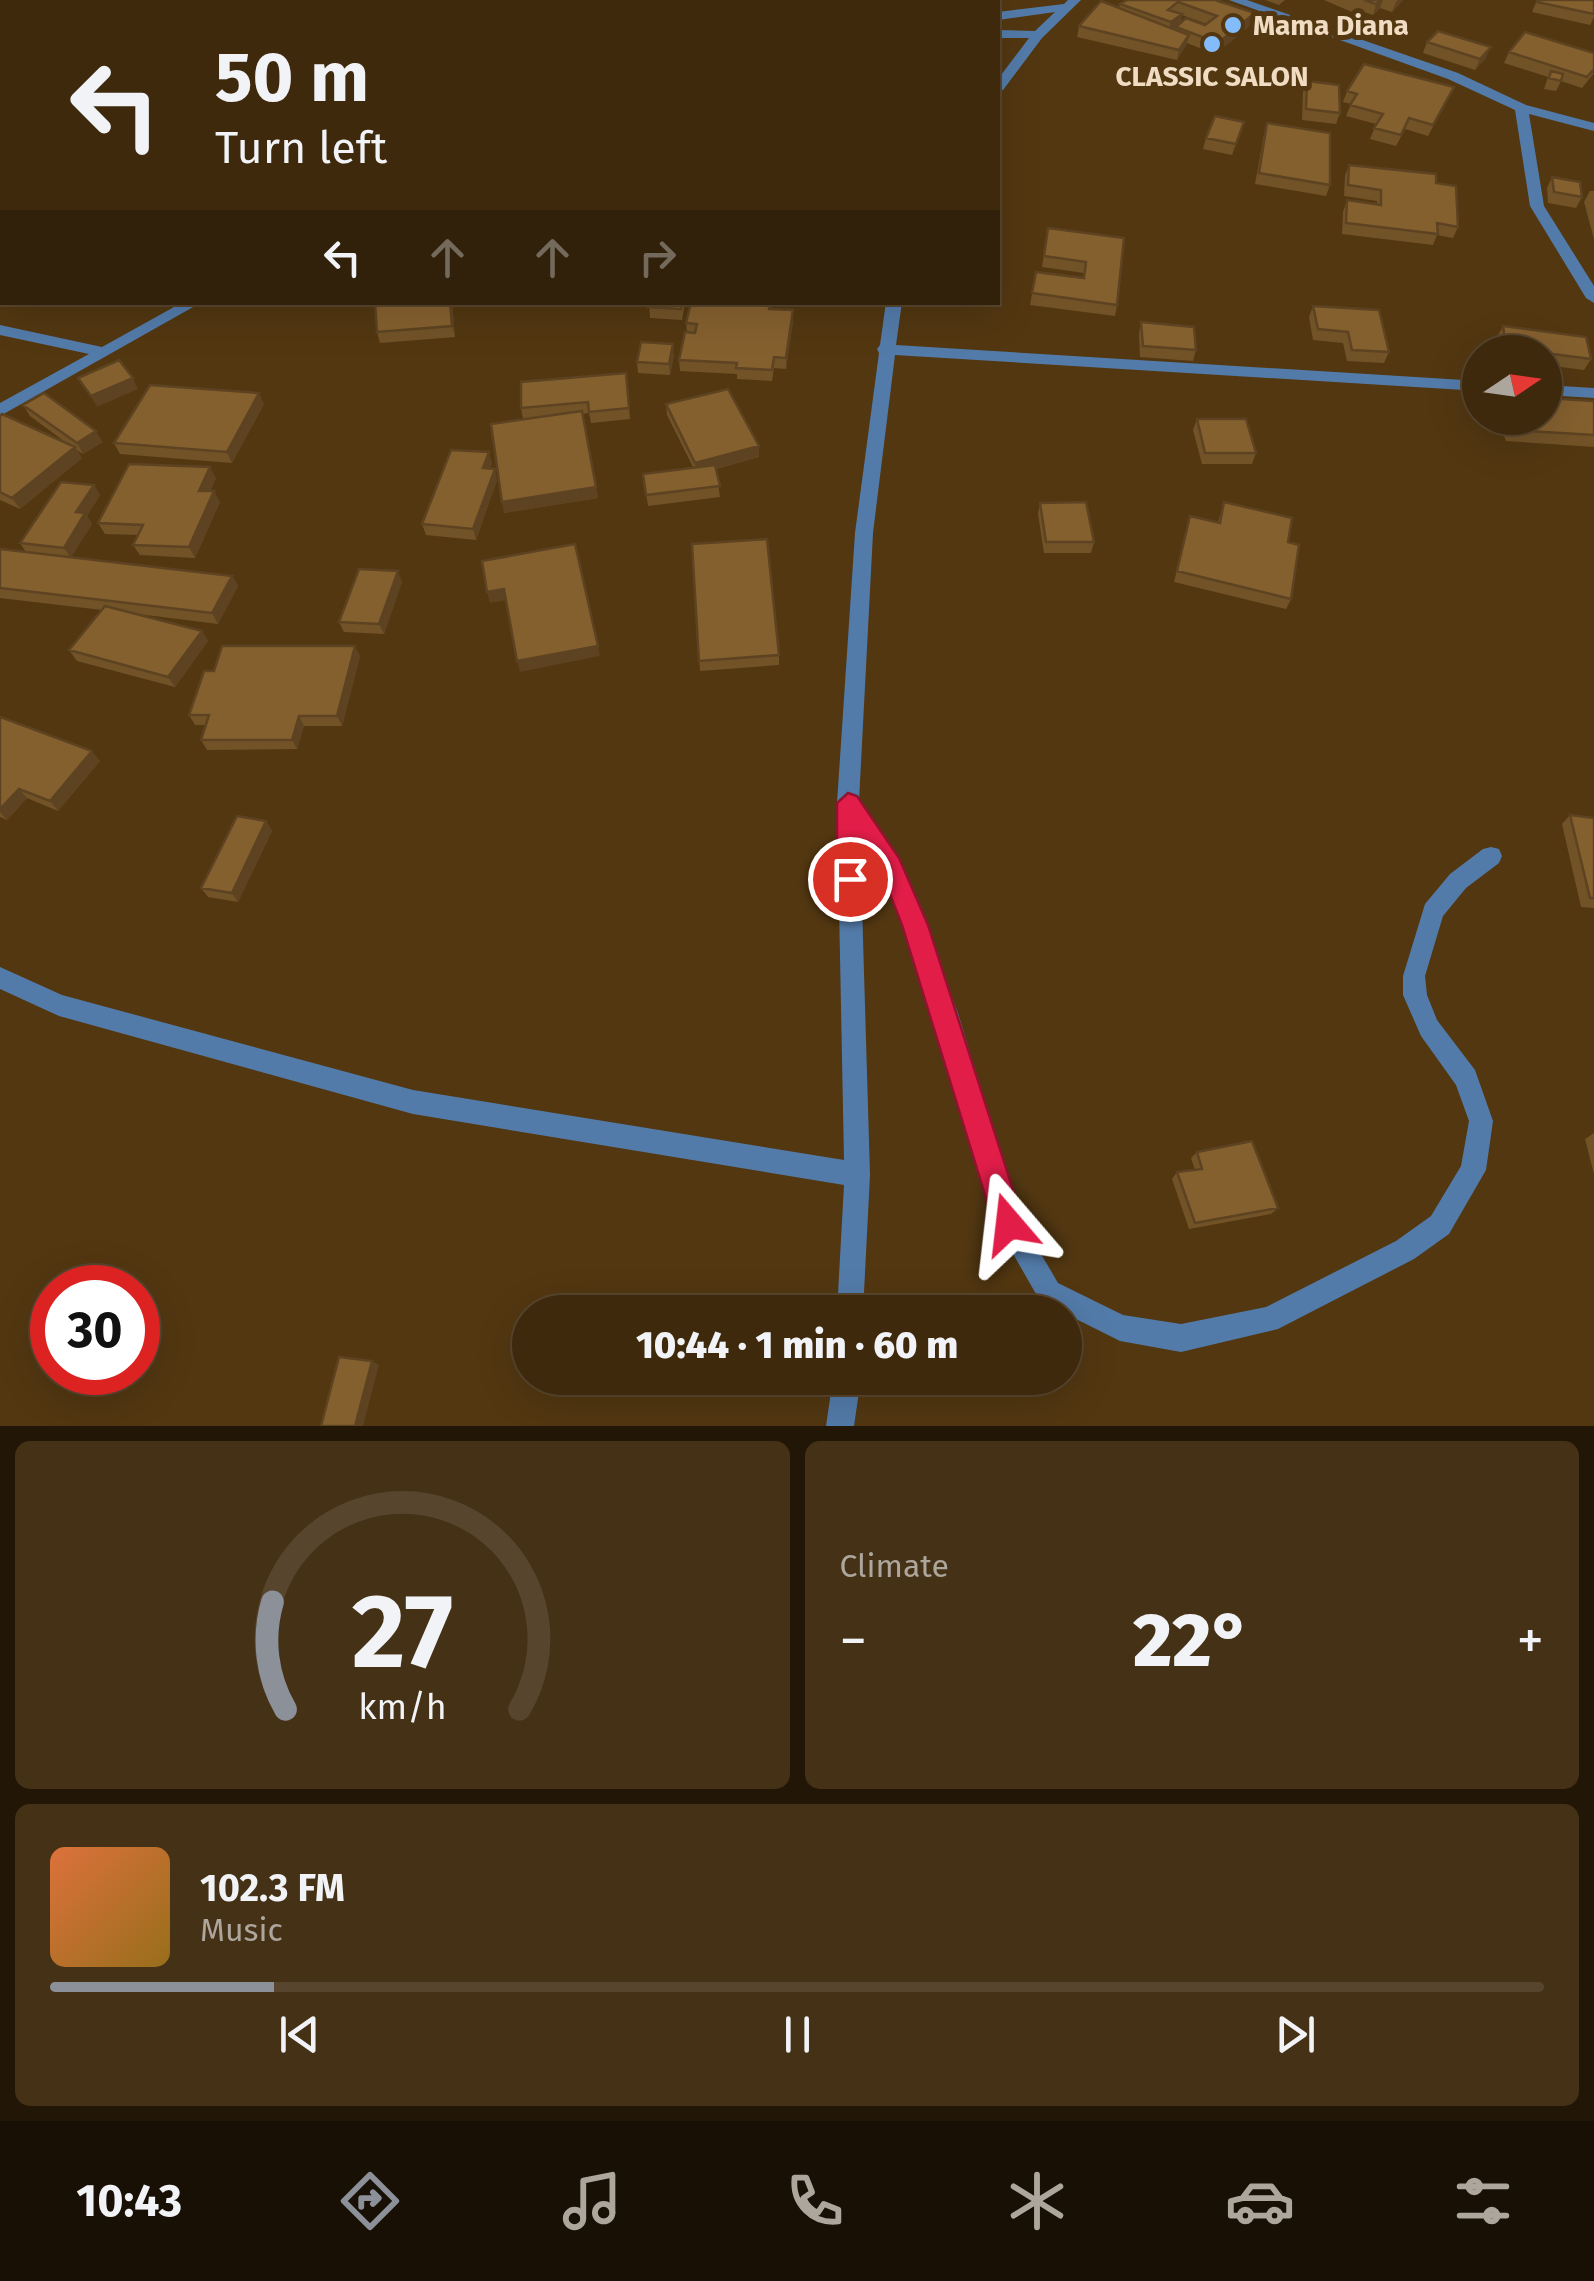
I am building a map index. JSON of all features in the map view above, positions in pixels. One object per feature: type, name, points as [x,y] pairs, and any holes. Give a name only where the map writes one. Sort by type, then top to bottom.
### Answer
[{"type":"street","points":[[1235,0],[1453,76],[1521,108],[1594,127]]},
{"type":"street","points":[[1000,16],[1071,4]]},
{"type":"street","points":[[1000,84],[1038,35],[1071,4]]},
{"type":"street","points":[[1000,34],[1038,35]]},
{"type":"street","points":[[1521,108],[1537,206],[1594,298]]},
{"type":"street","points":[[0,410],[190,305]]},
{"type":"street","points":[[851,1295],[857,1174],[848,803],[864,533],[893,305]]},
{"type":"street","points":[[0,330],[104,352]]},
{"type":"street","points":[[885,349],[1462,385]]},
{"type":"street","points":[[1562,391],[1594,393]]},
{"type":"street","points":[[848,803],[891,866],[909,910],[946,1012],[1009,1224],[1048,1292],[1120,1328],[1182,1338],[1269,1320],[1405,1250],[1440,1225],[1473,1170],[1481,1121],[1466,1078],[1429,1028],[1415,995],[1414,976],[1433,911],[1458,881],[1491,856]]},
{"type":"street","points":[[0,978],[59,1006],[413,1102],[857,1174]]},
{"type":"street","points":[[840,1426],[845,1395]]},
{"type":"building","points":[[1127,0],[1215,0],[1255,13],[1218,43],[1176,27],[1186,18],[1205,25],[1217,16],[1178,2],[1168,10],[1182,14],[1171,22],[1120,4]]},
{"type":"building","points":[[1594,0],[1594,14],[1537,2]]},
{"type":"building","points":[[1101,1],[1189,35],[1179,50],[1079,26]]},
{"type":"building","points":[[1438,31],[1491,47],[1480,59],[1427,42]]},
{"type":"building","points":[[1525,32],[1594,53],[1594,69],[1587,77],[1509,52]]},
{"type":"building","points":[[1364,64],[1454,87],[1433,125],[1409,118],[1401,135],[1374,128],[1383,114],[1350,105],[1357,94],[1347,91]]},
{"type":"building","points":[[1551,71],[1563,74],[1561,81],[1549,78]]},
{"type":"building","points":[[1307,81],[1339,85],[1340,113],[1306,109]]},
{"type":"building","points":[[1215,116],[1244,122],[1236,144],[1206,138]]},
{"type":"building","points":[[1267,123],[1330,133],[1330,185],[1259,173]]},
{"type":"building","points":[[1349,165],[1436,174],[1436,183],[1456,186],[1458,227],[1437,223],[1438,234],[1346,223],[1347,200],[1381,205],[1381,190],[1348,185]]},
{"type":"building","points":[[1552,177],[1580,182],[1582,197],[1554,192]]},
{"type":"building","points":[[1048,228],[1124,238],[1117,305],[1032,293],[1036,272],[1084,278],[1086,262],[1044,256]]},
{"type":"building","points":[[375,305],[450,305],[452,326],[377,332]]},
{"type":"building","points":[[648,305],[682,305],[681,309]]},
{"type":"building","points":[[690,305],[770,305],[769,309],[793,310],[786,358],[774,357],[772,370],[736,368],[737,363],[679,360],[685,332],[695,333],[697,324],[686,323]]},
{"type":"building","points":[[1313,306],[1379,310],[1389,352],[1352,350],[1348,332],[1318,329]]},
{"type":"building","points":[[1141,322],[1194,327],[1196,350],[1143,346]]},
{"type":"building","points":[[1503,326],[1586,337],[1591,359],[1562,355],[1562,335],[1504,335]]},
{"type":"building","points":[[641,342],[673,344],[669,364],[637,362]]},
{"type":"building","points":[[119,360],[133,378],[91,396],[78,378]]},
{"type":"building","points":[[626,373],[629,408],[589,412],[588,402],[521,408],[521,382]]},
{"type":"building","points":[[150,385],[259,393],[227,452],[114,443]]},
{"type":"building","points":[[728,389],[759,446],[695,463],[666,404]]},
{"type":"building","points":[[44,393],[96,431],[77,443],[23,405]]},
{"type":"building","points":[[1562,399],[1594,401],[1594,435],[1562,433]]},
{"type":"building","points":[[582,411],[596,487],[502,502],[491,424]]},
{"type":"building","points":[[2,414],[75,447],[12,498],[0,492]]},
{"type":"building","points":[[1197,419],[1246,419],[1256,453],[1205,453]]},
{"type":"building","points":[[451,450],[489,452],[483,468],[495,469],[473,529],[422,524]]},
{"type":"building","points":[[129,464],[210,467],[199,491],[214,491],[189,547],[133,545],[143,525],[98,523]]},
{"type":"building","points":[[715,465],[720,486],[646,495],[643,474]]},
{"type":"building","points":[[61,482],[94,485],[76,512],[85,513],[64,548],[20,543]]},
{"type":"building","points":[[1086,502],[1094,542],[1046,542],[1040,503]]},
{"type":"building","points":[[1224,502],[1292,518],[1288,542],[1299,545],[1291,599],[1177,571],[1190,516],[1220,523]]},
{"type":"building","points":[[767,539],[779,655],[699,661],[692,544]]},
{"type":"building","points":[[575,544],[598,646],[517,661],[504,589],[487,592],[482,561]]},
{"type":"building","points":[[0,549],[232,576],[212,613],[0,588]]},
{"type":"building","points":[[359,569],[398,571],[379,624],[339,622]]},
{"type":"building","points":[[105,606],[202,631],[168,677],[69,650]]},
{"type":"building","points":[[222,646],[355,646],[337,716],[299,716],[292,740],[201,740],[209,715],[189,715],[204,671],[214,671]]},
{"type":"building","points":[[0,717],[92,751],[50,801],[19,789],[0,809]]},
{"type":"building","points":[[1570,815],[1594,818],[1594,898],[1590,898]]},
{"type":"building","points":[[237,816],[266,821],[232,893],[201,888]]},
{"type":"building","points":[[1252,1141],[1278,1208],[1195,1223],[1177,1172],[1202,1169],[1197,1152]]},
{"type":"building","points":[[339,1357],[372,1361],[355,1426],[321,1426]]},
{"type":"place","name":"Mama Diana","points":[[1233,25]]},
{"type":"place","name":"CLASSIC SALON","points":[[1212,44]]},
{"type":"route","points":[[850,879],[848,803],[891,866],[915,925],[946,1012],[1009,1224]]}]
